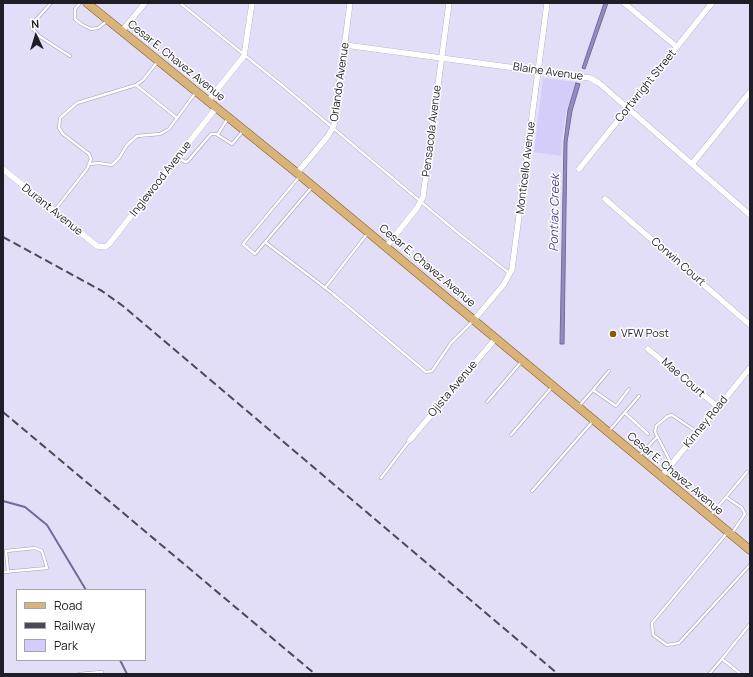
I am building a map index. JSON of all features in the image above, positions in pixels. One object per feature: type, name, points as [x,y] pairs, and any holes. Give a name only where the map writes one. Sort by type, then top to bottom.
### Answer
[{"type":"main road","name":"Cesar E. Chavez Avenue","points":[[87,3],[313,186],[750,550]]},
{"type":"street","points":[[122,31],[145,3]]},
{"type":"street","points":[[208,101],[244,56],[252,3]]},
{"type":"street","name":"Orlando Avenue","points":[[299,175],[333,129],[350,3]]},
{"type":"street","name":"Pensacola Avenue","points":[[386,247],[421,202],[449,3]]},
{"type":"street","name":"Monticello Avenue","points":[[510,274],[547,3]]},
{"type":"street","points":[[624,3],[677,47]]},
{"type":"street","name":"Cortwright Street","points":[[579,169],[712,3]]},
{"type":"street","name":"Blaine Avenue","points":[[345,45],[590,78],[597,81],[750,215]]},
{"type":"street","points":[[692,164],[750,92]]},
{"type":"street","points":[[745,98],[750,103]]},
{"type":"street","name":"Inglewood Avenue","points":[[103,247],[109,244],[216,108]]},
{"type":"street","name":"Durant Avenue","points":[[3,169],[97,246],[103,247]]},
{"type":"street","name":"Corwin Court","points":[[606,199],[750,325]]},
{"type":"street","points":[[474,320],[510,274]]},
{"type":"street","name":"Ojista Avenue","points":[[410,440],[496,338]]},
{"type":"street","name":"Mae Court","points":[[648,349],[718,408]]},
{"type":"street","name":"Kinney Road","points":[[661,477],[750,368]]},
{"type":"lane","points":[[51,3],[33,23],[32,28],[39,36],[70,56]]},
{"type":"lane","points":[[80,3],[75,9],[75,19],[81,24],[91,29],[98,28],[108,20]]},
{"type":"lane","points":[[180,3],[283,86],[421,202],[510,274]]},
{"type":"lane","points":[[54,211],[90,164],[91,157],[63,134],[59,128],[60,118],[77,103],[136,85],[158,61]]},
{"type":"lane","points":[[136,85],[177,118]]},
{"type":"lane","points":[[90,164],[98,162],[112,165],[119,158],[127,145],[137,136],[160,134],[169,129],[196,92]]},
{"type":"lane","points":[[218,135],[229,118]]},
{"type":"lane","points":[[178,157],[186,162],[208,136],[214,133],[232,144],[244,130]]},
{"type":"lane","points":[[299,175],[243,244],[255,254],[313,186]]},
{"type":"lane","points":[[325,288],[368,232]]},
{"type":"lane","points":[[265,242],[325,288],[426,372],[432,371],[451,343],[474,320]]},
{"type":"lane","points":[[487,402],[522,361]]},
{"type":"lane","points":[[578,407],[609,371]]},
{"type":"lane","points":[[511,435],[552,386]]},
{"type":"lane","points":[[593,390],[616,406],[629,389]]},
{"type":"lane","points":[[608,432],[639,396]]},
{"type":"lane","points":[[625,413],[648,434]]},
{"type":"lane","points":[[672,464],[655,432],[656,426],[668,416],[672,415],[697,433]]},
{"type":"lane","points":[[532,491],[594,421]]},
{"type":"lane","points":[[638,457],[658,437]]},
{"type":"lane","points":[[381,478],[410,440]]},
{"type":"lane","points":[[709,517],[746,472]]},
{"type":"lane","points":[[726,497],[742,508],[745,514],[652,623],[653,635],[667,645],[679,643],[750,565]]},
{"type":"lane","points":[[3,572],[8,572],[47,568],[42,551],[35,548],[6,551],[8,572]]},
{"type":"lane","points":[[709,674],[750,624]]},
{"type":"lane","points":[[722,659],[741,674]]},
{"type":"lane","points":[[79,674],[102,672],[102,674]]},
{"type":"green space","points":[[543,78],[576,82],[566,113],[561,156],[534,152]]},
{"type":"shaded area","points":[[604,3],[608,3],[585,69],[582,68]]},
{"type":"shaded area","points":[[576,83],[580,84],[572,111],[567,142],[564,344],[560,344],[564,142],[568,110]]},
{"type":"waterway","points":[[3,501],[25,507],[47,525],[85,589]]},
{"type":"waterway","points":[[120,661],[127,674]]},
{"type":"railway","points":[[3,237],[102,291],[123,306],[558,674]]},
{"type":"railway","points":[[3,412],[315,674]]},
{"type":"place","name":"VFW Post","points":[[613,334]]},
{"type":"water label","name":"Pontiac Creek","points":[[555,213]]}]
